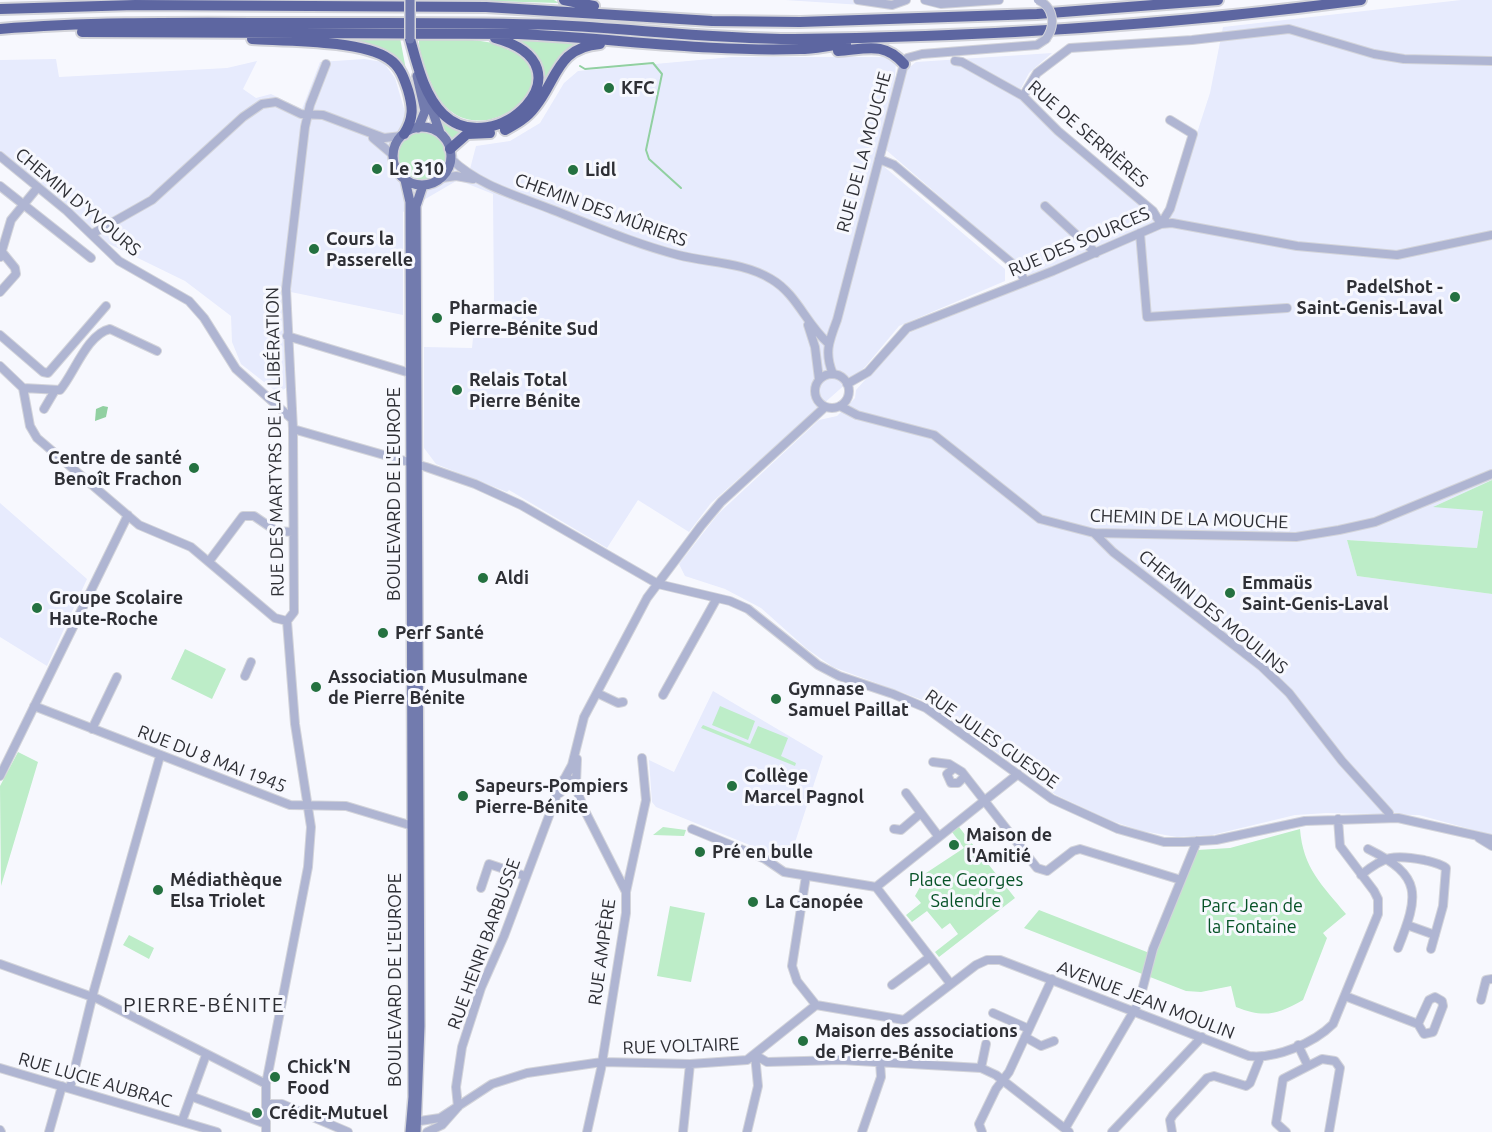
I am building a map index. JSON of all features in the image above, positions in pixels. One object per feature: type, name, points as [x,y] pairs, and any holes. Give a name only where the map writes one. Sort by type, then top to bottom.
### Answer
[{"type":"highway","points":[[135,5],[142,1],[182,0]]},
{"type":"highway","points":[[564,0],[615,9],[628,16]]},
{"type":"highway","points":[[0,9],[135,5],[486,7],[712,21],[882,20],[1037,14],[1218,0]]},
{"type":"highway","points":[[0,29],[157,23],[492,23],[687,36],[793,39],[1088,26],[1254,13],[1361,0]]},
{"type":"highway","points":[[18,27],[23,33],[483,34],[584,37],[620,43]]},
{"type":"highway","points":[[171,33],[310,43],[366,49],[381,54],[395,64],[401,72],[410,97],[412,118],[403,135]]},
{"type":"highway","points":[[410,39],[419,70],[439,109],[454,121],[479,127],[507,121],[519,113],[528,105],[538,81],[537,71],[529,53],[510,42],[483,34]]},
{"type":"highway","points":[[451,154],[467,134],[492,133],[522,121],[540,101],[560,64],[578,49],[588,45],[620,43],[802,49],[865,43],[875,37]]},
{"type":"highway","points":[[802,49],[820,52],[880,48],[895,54],[904,64]]},
{"type":"main road","points":[[410,0],[410,39],[425,111],[418,128]]},
{"type":"main road","points":[[415,68],[440,133],[451,154],[442,178],[423,185],[405,180],[398,171],[393,155],[403,135],[418,128],[431,129],[440,133]]},
{"type":"main road","name":"BOULEVARD DE L'EUROPE","points":[[405,180],[410,201],[410,373],[414,464]]},
{"type":"main road","name":"BOULEVARD DE L'EUROPE","points":[[414,1127],[416,206],[423,185]]},
{"type":"street","points":[[858,0],[892,5],[906,0]]},
{"type":"street","points":[[925,0],[941,4],[999,0]]},
{"type":"street","name":"RUE DE LA MOUCHE","points":[[817,356],[826,341],[840,299],[904,64],[908,58],[922,54],[1037,45],[1046,39],[1053,27],[1052,16],[1043,2],[1038,0]]},
{"type":"street","points":[[1023,96],[1037,73],[1070,48],[1192,40],[1289,29],[1374,54],[1404,59],[1492,61]]},
{"type":"street","name":"RUE DE SERRIÈRES","points":[[956,61],[962,62],[1023,96],[1058,131],[1153,211],[1161,224]]},
{"type":"street","name":"RUE DES MARTYRS DE LA LIBÉRATION","points":[[266,1128],[266,1084],[308,867],[311,827],[295,724],[287,621],[294,612],[293,429],[286,289],[308,114],[326,64]]},
{"type":"street","points":[[92,234],[152,200],[252,109],[262,104],[276,102],[301,114],[323,115],[388,139],[403,135]]},
{"type":"street","points":[[1161,224],[1170,209],[1193,134],[1170,120]]},
{"type":"street","points":[[364,132],[381,142],[393,155]]},
{"type":"street","name":"CHEMIN DES MÛRIERS","points":[[451,154],[478,180]]},
{"type":"street","name":"CHEMIN D'YVOURS","points":[[0,156],[39,187],[119,261],[189,301],[213,330],[236,369],[292,419]]},
{"type":"street","points":[[879,159],[894,165],[1011,262],[1019,269],[1025,282]]},
{"type":"street","name":"CHEMIN DES MÛRIERS","points":[[442,178],[456,176],[478,180],[647,246],[702,261],[752,270],[783,288],[826,341]]},
{"type":"street","points":[[0,186],[91,258]]},
{"type":"street","points":[[0,292],[16,273],[15,268],[1,254],[6,229],[39,187]]},
{"type":"street","points":[[1045,206],[1096,252]]},
{"type":"street","name":"RUE DES SOURCES","points":[[848,384],[868,372],[907,328],[1025,282],[1161,224],[1172,223],[1297,246],[1397,255],[1492,235]]},
{"type":"street","points":[[1140,233],[1147,318],[1287,308]]},
{"type":"street","points":[[0,335],[43,372],[48,373],[106,306]]},
{"type":"street","name":"CHEMIN DES MÛRIERS","points":[[805,315],[817,356],[819,379]]},
{"type":"street","points":[[44,409],[54,392],[66,383],[75,364],[102,331],[110,329],[158,351]]},
{"type":"street","points":[[287,336],[410,373]]},
{"type":"street","name":"RUE DE LA MOUCHE","points":[[826,341],[827,359],[833,374]]},
{"type":"street","points":[[0,366],[23,388],[54,392]]},
{"type":"street","points":[[833,374],[842,377],[848,384],[847,399],[840,406],[825,407],[816,398],[814,390],[819,379],[833,374]]},
{"type":"street","points":[[23,388],[27,415],[37,438],[148,531],[192,547],[210,560],[275,618],[287,621]]},
{"type":"street","points":[[264,394],[276,398],[290,397]]},
{"type":"street","name":"RUE HENRI BARBUSSE","points":[[801,430],[809,419],[816,398]]},
{"type":"street","name":"CHEMIN DE LA MOUCHE","points":[[847,399],[857,410],[872,418]]},
{"type":"street","name":"CHEMIN DE LA MOUCHE","points":[[840,406],[857,415],[934,435],[1040,519],[1094,533],[1296,537],[1375,522],[1492,474]]},
{"type":"street","name":"RUE HENRI BARBUSSE","points":[[458,1107],[456,1087],[462,1047],[481,988],[506,931],[525,876],[564,779],[572,765],[582,723],[597,693],[647,598],[709,516],[825,407]]},
{"type":"street","name":"RUE JULES GUESDE","points":[[293,429],[475,484],[521,505],[658,584],[717,598],[748,609],[818,665],[839,676],[926,708],[1061,804],[1118,829],[1164,842],[1197,841],[1216,840],[1305,821],[1377,818],[1406,819],[1492,839]]},
{"type":"street","points":[[0,776],[128,515]]},
{"type":"street","points":[[210,560],[243,516],[254,516],[276,531],[293,532]]},
{"type":"street","name":"CHEMIN DES MOULINS","points":[[1094,533],[1113,552],[1261,666],[1288,693],[1389,813],[1390,819]]},
{"type":"street","points":[[663,695],[717,598]]},
{"type":"street","points":[[245,676],[251,662]]},
{"type":"street","points":[[92,729],[117,677]]},
{"type":"street","points":[[597,693],[618,703],[623,702]]},
{"type":"street","name":"RUE DU 8 MAI 1945","points":[[34,706],[290,805],[354,808],[414,826]]},
{"type":"street","name":"RUE HENRI BARBUSSE","points":[[575,749],[576,784]]},
{"type":"street","points":[[49,1132],[66,1087],[93,997],[160,756]]},
{"type":"street","points":[[626,892],[646,800],[642,758]]},
{"type":"street","points":[[933,762],[949,764],[965,776],[1037,868],[1042,871],[1047,871],[1072,851],[1080,849],[1180,880]]},
{"type":"street","points":[[954,768],[947,774],[951,783],[958,783],[965,776]]},
{"type":"street","points":[[876,887],[1018,774]]},
{"type":"street","points":[[557,797],[563,789],[576,784],[573,780],[564,779]]},
{"type":"street","name":"RUE AMPÈRE","points":[[576,784],[584,809],[626,892],[626,913],[602,1062],[587,1132]]},
{"type":"street","points":[[906,793],[939,837]]},
{"type":"street","points":[[1377,818],[1378,802]]},
{"type":"street","points":[[894,829],[901,830],[921,813]]},
{"type":"street","points":[[1172,1132],[1170,1120],[1173,1115],[1207,1078],[1214,1076],[1246,1086],[1250,1083],[1260,1058],[1324,1034],[1333,1024],[1378,906],[1374,891],[1340,846],[1338,819]]},
{"type":"street","points":[[692,829],[765,859],[784,872],[876,887],[950,983]]},
{"type":"street","name":"RUE JULES GUESDE","points":[[1475,836],[1492,846]]},
{"type":"street","points":[[1068,1130],[1134,1011],[1153,949],[1197,841]]},
{"type":"street","points":[[1368,849],[1388,858],[1409,877],[1412,889],[1407,925],[1398,948]]},
{"type":"street","points":[[1361,875],[1378,861],[1401,855],[1439,863],[1446,868],[1443,906],[1431,950]]},
{"type":"street","points":[[481,888],[489,864],[525,876]]},
{"type":"street","points":[[747,1132],[758,1086],[755,1055],[816,1005],[797,981],[792,966],[806,876]]},
{"type":"street","points":[[1407,925],[1435,935]]},
{"type":"street","points":[[892,985],[930,957]]},
{"type":"street","name":"AVENUE JEAN MOULIN","points":[[816,1005],[904,1020],[950,983],[987,960],[1000,960],[1249,1056],[1260,1058]]},
{"type":"street","points":[[0,964],[93,997],[266,1084]]},
{"type":"street","points":[[982,1132],[979,1124],[1027,1033],[1052,979]]},
{"type":"street","points":[[1481,1000],[1486,980],[1492,979]]},
{"type":"street","points":[[1345,996],[1418,1024],[1424,1034],[1433,1032],[1443,1006],[1442,1001],[1435,997],[1429,1000],[1418,1024]]},
{"type":"street","points":[[993,1013],[1027,1033],[1041,1046],[1054,1041]]},
{"type":"street","points":[[1113,1132],[1202,1037]]},
{"type":"street","points":[[981,1068],[986,1044]]},
{"type":"street","points":[[1298,1045],[1308,1066]]},
{"type":"street","points":[[182,1121],[189,1099],[193,1097],[206,1055]]},
{"type":"street","name":"RUE VOLTAIRE","points":[[414,1127],[440,1118],[472,1096],[501,1081],[527,1074],[602,1062],[737,1063],[755,1055],[767,1062],[841,1060],[981,1068],[1003,1080],[1068,1130]]},
{"type":"street","points":[[1286,1132],[1276,1123],[1283,1079],[1323,1059],[1331,1060],[1340,1068],[1329,1132]]},
{"type":"street","points":[[862,1132],[881,1077],[880,1062]]},
{"type":"street","points":[[683,1132],[690,1064]]},
{"type":"street","name":"RUE LUCIE AUBRAC","points":[[0,1068],[217,1132]]},
{"type":"street","points":[[193,1097],[266,1128]]},
{"type":"street","points":[[267,1104],[282,1104],[348,1132]]},
{"type":"street","name":"RUE VOLTAIRE","points":[[427,1132],[439,1127],[458,1107]]},
{"type":"street","points":[[439,1127],[440,1118]]},
{"type":"shaded area","points":[[785,0],[863,0],[862,5]]},
{"type":"shaded area","points":[[1461,0],[1492,0],[1492,480],[1435,506],[1483,511],[1477,548],[1347,540],[1357,576],[1492,594],[1492,835],[1419,815],[1327,813],[1295,815],[1212,835],[1177,837],[1142,831],[1112,821],[1056,795],[928,702],[833,667],[807,649],[761,608],[725,589],[685,576],[679,564],[718,514],[819,420],[837,416],[855,398],[856,390],[906,334],[1032,284],[1025,270],[885,149],[906,70],[916,62],[1052,53],[1029,73],[1017,96],[1149,214],[1169,219],[1210,93],[1223,27]]},
{"type":"shaded area","points":[[732,57],[889,57],[896,62],[894,91],[875,159],[1005,269],[1005,281],[899,326],[865,367],[711,503],[689,532],[638,500],[607,548],[509,490],[507,492],[436,464],[424,448],[424,347],[472,348],[473,338],[511,338],[512,310],[494,305],[493,194],[458,180],[403,212],[403,315],[281,290],[286,388],[278,393],[241,364],[232,342],[231,316],[185,281],[103,241],[0,152],[0,60],[56,59],[59,77],[227,68],[257,61],[243,89],[256,98],[271,94],[302,109],[320,62],[364,59],[383,62],[395,78],[407,119],[440,126],[450,137],[460,162],[470,169],[476,146],[510,141],[540,123],[564,83],[578,71]]},
{"type":"shaded area","points":[[103,406],[108,407],[106,417],[95,421],[96,409]]},
{"type":"shaded area","name":"Groupe Scolaire Haute-Roche","points":[[0,503],[87,579],[47,666],[0,637]]},
{"type":"shaded area","name":"Collège Marcel Pagnol","points":[[713,691],[823,756],[789,861],[656,807],[652,802],[649,760],[674,772]]},
{"type":"green space","points":[[554,0],[559,3],[488,1]]},
{"type":"green space","points":[[320,38],[400,38],[407,75],[402,67]]},
{"type":"green space","points":[[419,38],[481,41],[502,46],[508,50],[509,48],[525,59],[533,74],[530,90],[519,104],[503,115],[484,120],[464,118],[445,106],[431,83],[421,55]]},
{"type":"green space","points":[[514,38],[583,42],[544,86],[535,54]]},
{"type":"green space","points":[[436,111],[470,130],[451,139],[440,126]]},
{"type":"green space","points":[[418,131],[428,131],[441,138],[448,151],[448,161],[441,174],[428,181],[418,181],[409,177],[402,170],[398,161],[398,151],[402,142],[409,135]]},
{"type":"green space","points":[[1492,480],[1492,594],[1357,576],[1347,540],[1477,548],[1483,511],[1433,507]]},
{"type":"green space","points":[[185,649],[226,669],[212,699],[171,679]]},
{"type":"green space","points":[[720,706],[755,721],[748,740],[712,725]]},
{"type":"green space","points":[[703,725],[750,744],[758,726],[788,738],[781,756],[796,763],[795,766],[701,728]]},
{"type":"green space","points":[[18,752],[38,762],[1,886],[0,786]]},
{"type":"green space","points":[[663,827],[686,830],[684,836],[653,835]]},
{"type":"green space","name":"Place Georges Salendre","points":[[959,827],[1015,898],[939,957],[935,952],[958,934],[950,923],[942,929],[927,911],[912,922],[906,915],[921,903],[915,896],[925,878],[923,875],[964,848],[952,832]]},
{"type":"green space","name":"Parc Jean de la Fontaine","points":[[1300,829],[1305,855],[1315,875],[1346,914],[1323,933],[1327,938],[1303,1000],[1277,1012],[1262,1014],[1236,1007],[1231,986],[1201,992],[1186,991],[1024,928],[1039,910],[1152,954],[1197,850],[1230,848]]},
{"type":"green space","points":[[670,906],[705,913],[691,982],[657,976]]},
{"type":"green space","points":[[129,935],[154,948],[149,959],[123,945]]},
{"type":"waterway","points":[[580,66],[585,69],[653,63],[662,74],[646,150],[649,159],[681,188]]},
{"type":"place","name":"KFC","points":[[609,88]]},
{"type":"place","name":"Le 310","points":[[377,169]]},
{"type":"place","name":"Lidl","points":[[573,170]]},
{"type":"place","name":"Cours la Passerelle","points":[[314,249]]},
{"type":"place","name":"PadelShot - Saint-Genis-Laval","points":[[1455,297]]},
{"type":"place","name":"Pharmacie Pierre-Bénite Sud","points":[[437,318]]},
{"type":"place","name":"Relais Total Pierre Bénite","points":[[457,390]]},
{"type":"place","name":"Centre de santé Benoît Frachon","points":[[194,468]]},
{"type":"place","name":"Aldi","points":[[483,578]]},
{"type":"place","name":"Emmaüs Saint-Genis-Laval","points":[[1230,593]]},
{"type":"place","name":"Groupe Scolaire Haute-Roche","points":[[37,608]]},
{"type":"place","name":"Perf Santé","points":[[383,633]]},
{"type":"place","name":"Association Musulmane de Pierre Bénite","points":[[316,687]]},
{"type":"place","name":"Gymnase Samuel Paillat","points":[[776,699]]},
{"type":"place","name":"Collège Marcel Pagnol","points":[[732,786]]},
{"type":"place","name":"Sapeurs-Pompiers Pierre-Bénite","points":[[463,796]]},
{"type":"place","name":"Maison de l'Amitié","points":[[954,845]]},
{"type":"place","name":"Pré en bulle","points":[[700,852]]},
{"type":"place","name":"Médiathèque Elsa Triolet","points":[[158,890]]},
{"type":"place","name":"La Canopée","points":[[753,902]]},
{"type":"place","name":"Maison des associations de Pierre-Bénite","points":[[803,1041]]},
{"type":"place","name":"Chick'N Food","points":[[275,1077]]},
{"type":"place","name":"Crédit-Mutuel","points":[[257,1113]]},
{"type":"district","name":"PIERRE-BÉNITE","points":[[204,1005]]}]
